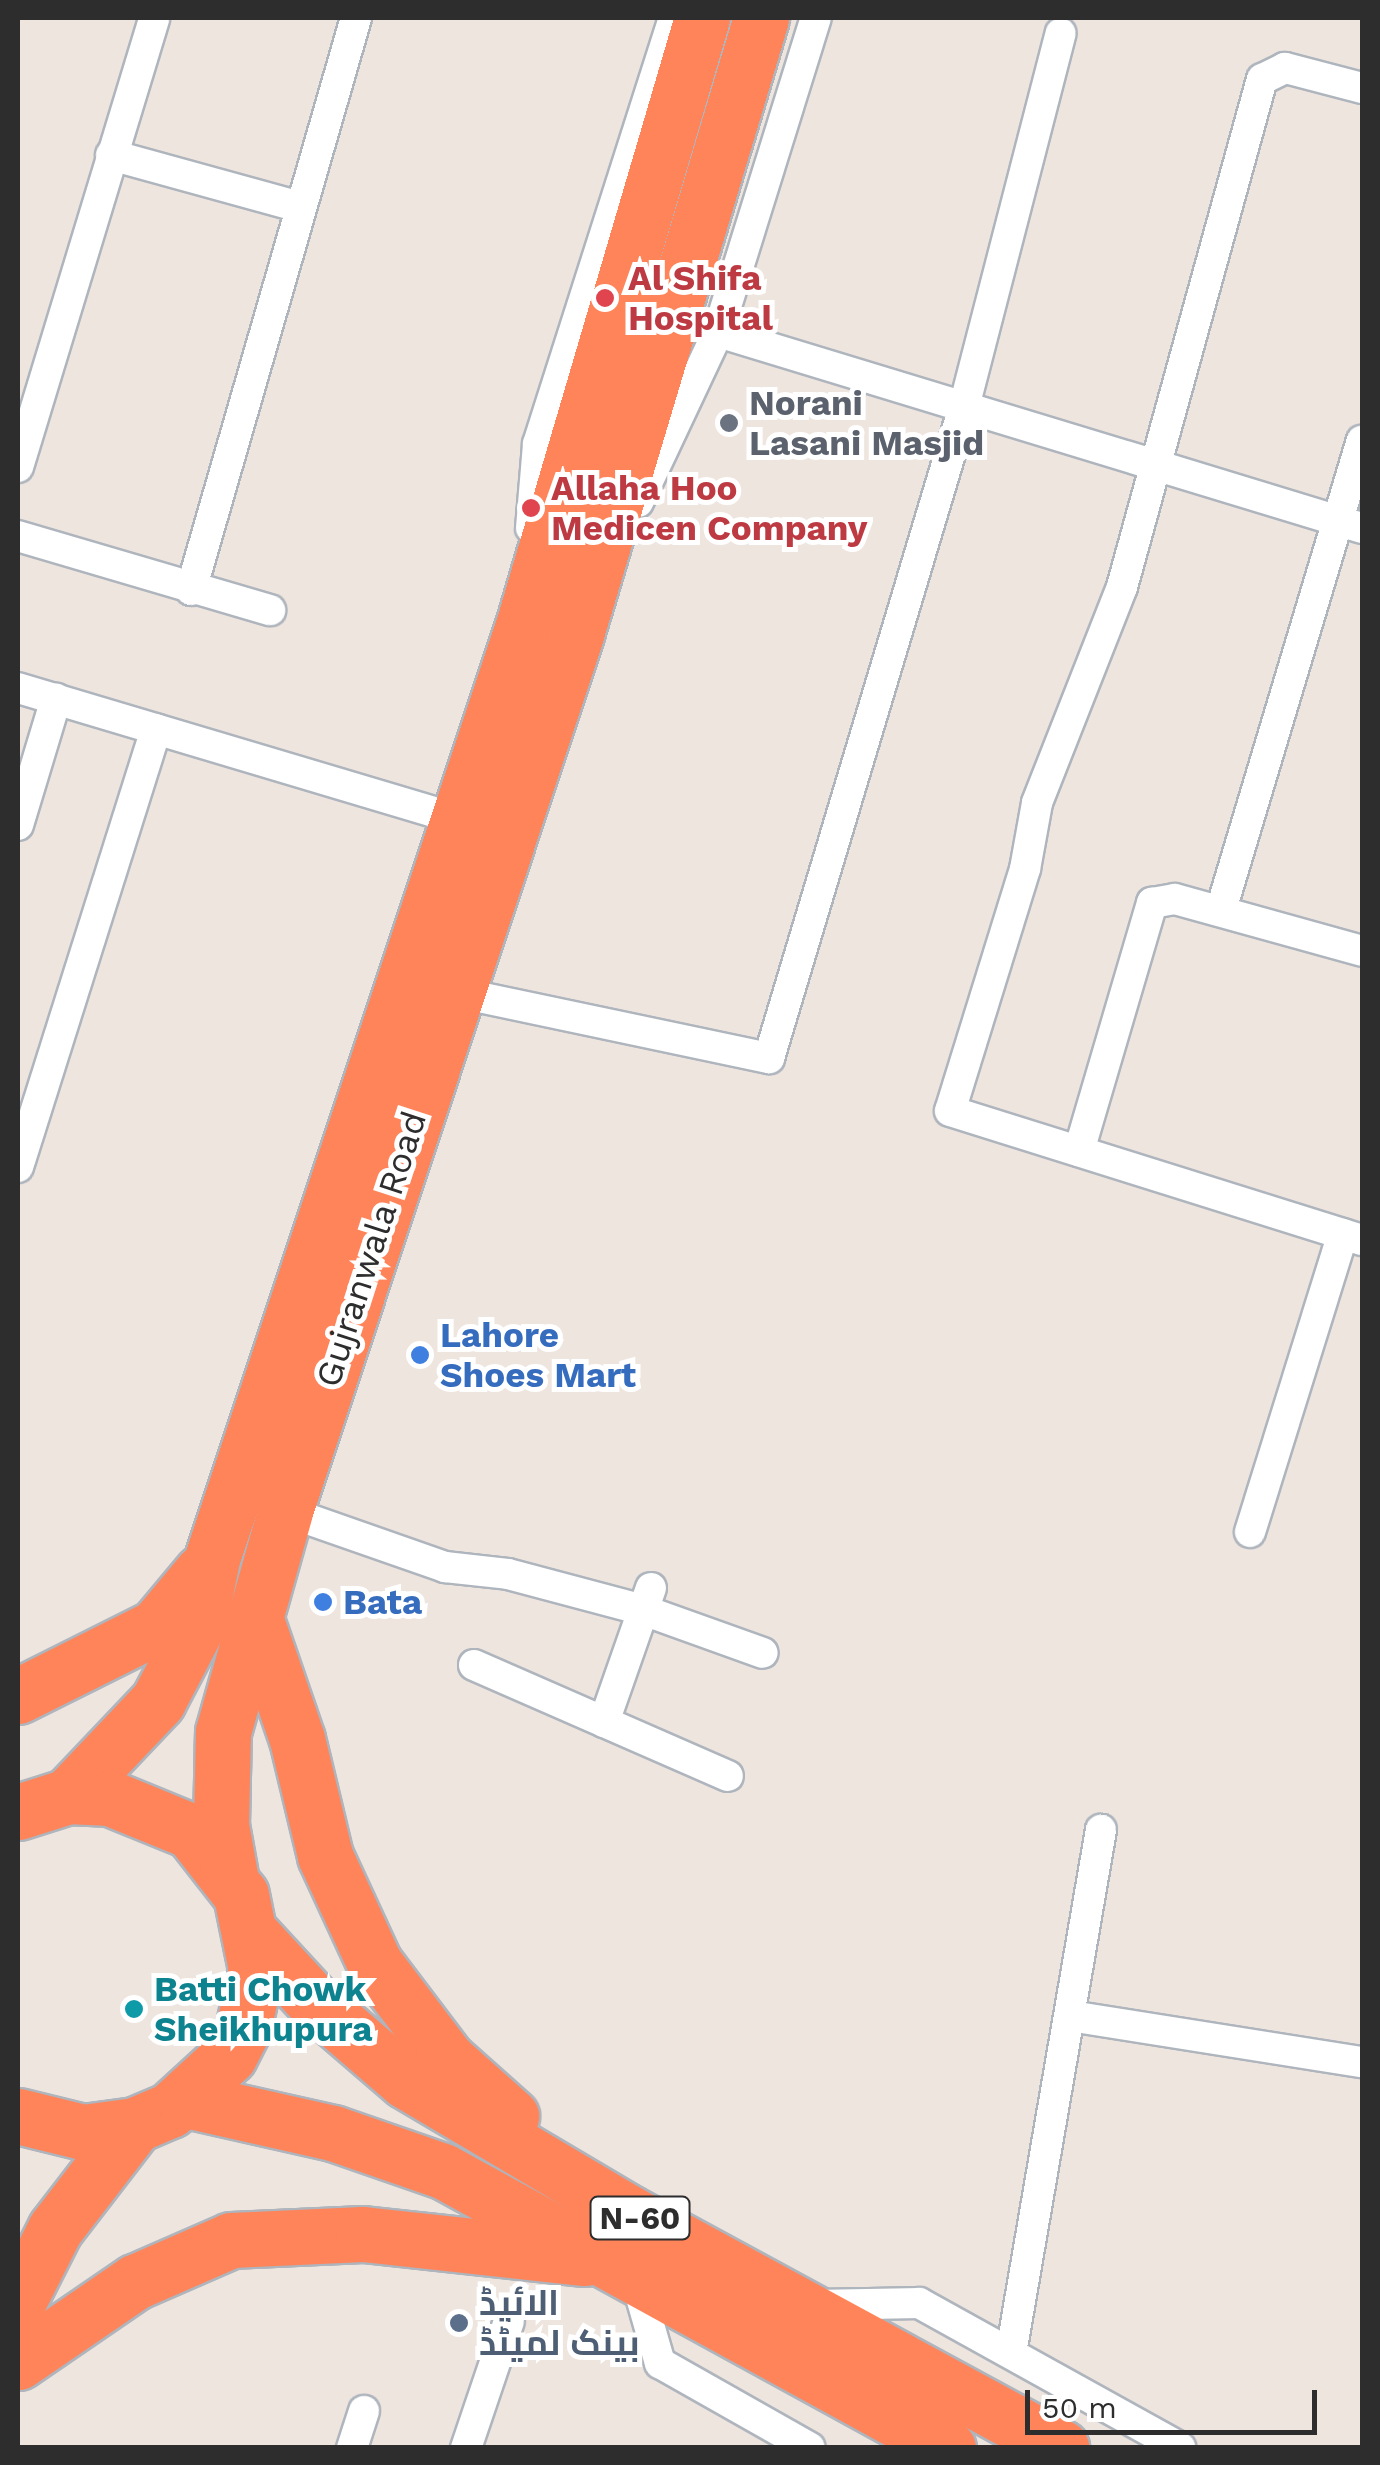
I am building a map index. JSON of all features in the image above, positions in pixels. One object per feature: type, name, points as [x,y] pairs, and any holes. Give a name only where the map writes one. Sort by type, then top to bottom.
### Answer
[{"type":"highway","name":"Gujranwala Road","points":[[230,1875],[221,1825],[222,1732],[257,1623],[285,1512],[455,992],[702,18]]},
{"type":"highway","name":"Gujranwala Road","points":[[32,1805],[158,1701],[180,1667],[199,1623],[212,1559],[457,819],[549,630],[762,18]]},
{"type":"highway","points":[[18,1696],[156,1627],[212,1559]]},
{"type":"highway","points":[[257,1623],[297,1739],[324,1856],[375,1964],[447,2059],[627,2249]]},
{"type":"highway","points":[[18,2116],[83,2132],[135,2125],[186,2100],[219,2068],[243,2029],[254,1984],[254,1938],[230,1875],[191,1831],[166,1816],[110,1798],[32,1805]]},
{"type":"highway","name":"N-60","points":[[254,1938],[314,2002],[406,2081],[627,2249],[948,2448]]},
{"type":"highway","name":"N-60","points":[[186,2100],[393,2150],[627,2249],[805,2305],[1061,2448]]},
{"type":"highway","points":[[18,2302],[55,2229],[135,2125]]},
{"type":"highway","points":[[18,2362],[135,2282],[231,2240],[363,2234],[627,2249]]},
{"type":"street","points":[[18,467],[154,18]]},
{"type":"street","points":[[191,590],[356,18]]},
{"type":"street","name":"Gujranwala Road","points":[[549,630],[538,444],[674,18]]},
{"type":"street","name":"Gujranwala Road","points":[[549,630],[718,332],[816,18]]},
{"type":"street","points":[[455,992],[769,1058],[964,407],[1060,33]]},
{"type":"street","points":[[1250,1532],[1353,1237],[950,1111],[1020,886],[1037,802],[1122,587],[1152,465],[1262,80],[1284,68],[1362,88]]},
{"type":"street","points":[[111,155],[300,207]]},
{"type":"street","points":[[718,332],[1350,524]]},
{"type":"street","points":[[1221,910],[1350,524],[1362,441]]},
{"type":"street","points":[[18,536],[191,590],[270,610]]},
{"type":"street","points":[[18,688],[457,819]]},
{"type":"street","points":[[18,824],[56,699]]},
{"type":"street","points":[[18,1167],[156,729]]},
{"type":"street","points":[[1079,1151],[1148,906],[1167,898],[1362,950]]},
{"type":"street","points":[[285,1512],[445,1567],[647,1599],[763,1654]]},
{"type":"street","points":[[604,1722],[647,1599]]},
{"type":"street","points":[[474,1664],[728,1776]]},
{"type":"street","points":[[1011,2353],[1101,1830]]},
{"type":"street","points":[[1070,2016],[1362,2062]]},
{"type":"street","points":[[627,2249],[660,2363],[810,2448]]},
{"type":"street","points":[[805,2305],[919,2303],[1181,2448]]},
{"type":"street","points":[[466,2448],[509,2320]]},
{"type":"street","points":[[352,2448],[364,2411]]},
{"type":"place","name":"Al Shifa Hospital","points":[[605,298]]},
{"type":"place","name":"Norani Lasani Masjid","points":[[729,423]]},
{"type":"place","name":"Allaha Hoo Medicen Company","points":[[531,508]]},
{"type":"place","name":"Lahore Shoes Mart","points":[[420,1355]]},
{"type":"place","name":"Bata","points":[[323,1602]]},
{"type":"place","name":"Batti Chowk Sheikhupura","points":[[134,2009]]},
{"type":"place","name":"الائیڈ بینک لمیٹڈ","points":[[459,2323]]}]
